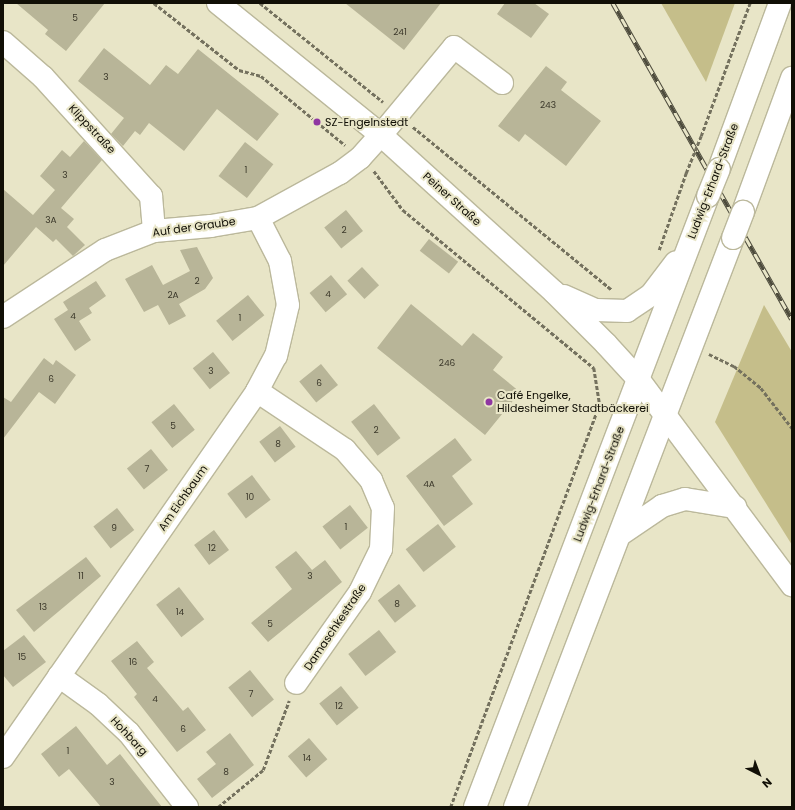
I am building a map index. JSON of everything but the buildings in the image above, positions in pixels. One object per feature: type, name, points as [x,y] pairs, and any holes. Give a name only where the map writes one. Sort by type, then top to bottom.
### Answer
[{"type":"main road","name":"Peiner Straße","points":[[218,3],[382,135],[554,292],[639,380],[792,585]]},
{"type":"main road","name":"Ludwig-Erhard-Straße","points":[[475,807],[639,380],[780,3]]},
{"type":"main road","name":"Klippstraße","points":[[3,42],[43,77],[150,196],[154,231]]},
{"type":"main road","name":"Auf der Graube","points":[[3,317],[105,250],[154,231],[211,226],[258,218],[340,173],[360,158],[382,135],[454,47],[502,83]]},
{"type":"main road","points":[[515,807],[734,238],[792,78]]},
{"type":"main road","name":"Am Eichbaum","points":[[3,757],[257,391],[276,356],[288,305],[280,261],[258,218]]},
{"type":"main road","points":[[554,292],[596,310],[627,311],[651,294],[689,245]]},
{"type":"main road","name":"Damaschkestraße","points":[[257,391],[345,450],[371,480],[383,508],[380,549],[360,592],[296,683]]},
{"type":"main road","points":[[621,534],[662,506],[685,499],[735,507]]},
{"type":"main road","name":"Hohbarg","points":[[59,676],[98,704],[129,733],[187,807]]},
{"type":"path","points":[[154,3],[239,70],[261,76],[360,158],[373,170],[403,210],[594,368],[600,404],[451,807]]},
{"type":"path","points":[[260,3],[621,297],[627,311]]},
{"type":"path","points":[[658,254],[686,173],[750,3]]},
{"type":"path","points":[[691,348],[734,366],[761,388],[792,428]]},
{"type":"path","points":[[218,807],[263,770],[296,683]]},
{"type":"shaded area","points":[[661,3],[735,3],[706,82]]},
{"type":"shaded area","points":[[764,305],[792,352],[792,545],[715,422]]},
{"type":"railway","points":[[613,3],[792,319]]},
{"type":"place","name":"SZ-Engelnstedt","points":[[317,122]]},
{"type":"place","name":"Café Engelke, Hildesheimer Stadtbäckerei","points":[[489,402]]}]
